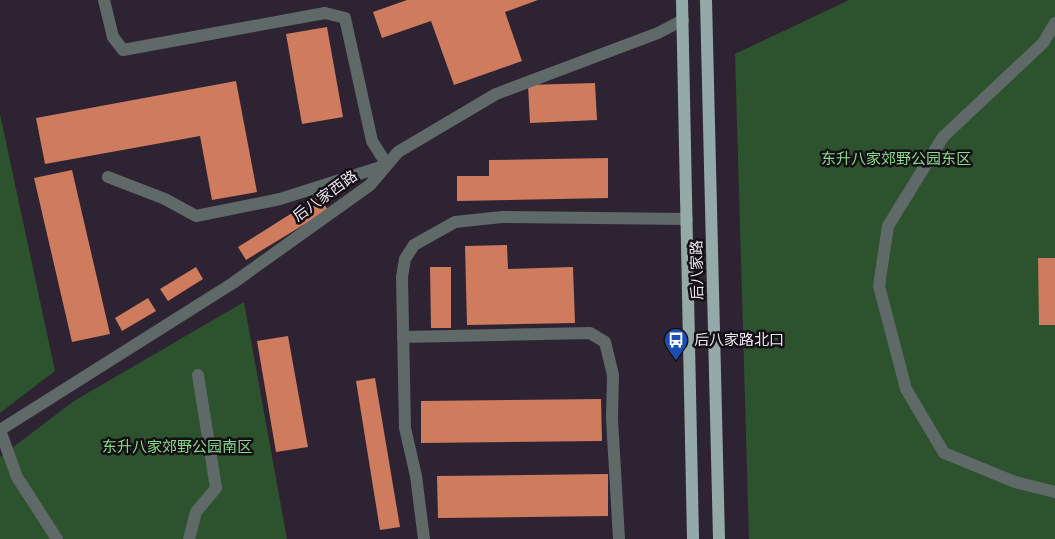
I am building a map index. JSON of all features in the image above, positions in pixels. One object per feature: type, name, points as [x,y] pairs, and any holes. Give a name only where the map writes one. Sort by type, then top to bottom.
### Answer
[{"type":"main road","name":"后八家路","points":[[682,0],[693,539]]},
{"type":"main road","name":"后八家路","points":[[706,0],[719,539]]},
{"type":"street","points":[[104,0],[113,37],[123,50],[325,13],[345,18],[372,141],[387,165],[280,199],[196,216],[165,199],[108,177]]},
{"type":"street","name":"后八家西路","points":[[0,430],[233,283],[370,185],[398,152],[496,94],[658,33],[683,20]]},
{"type":"street","points":[[1055,23],[1043,43],[943,137],[888,226],[879,286],[906,389],[944,453],[1015,482],[1055,492]]},
{"type":"street","points":[[424,539],[416,476],[405,428],[402,277],[405,259],[414,245],[455,222],[502,217],[687,219]]},
{"type":"street","points":[[403,337],[590,333],[605,342],[613,375],[612,419],[619,539]]},
{"type":"street","points":[[189,539],[196,512],[216,488],[198,375]]},
{"type":"street","points":[[0,430],[5,461],[57,539]]},
{"type":"green space","name":"东升八家郊野公园东区","points":[[849,0],[1055,0],[1055,539],[749,539],[735,54]]},
{"type":"green space","points":[[0,114],[55,371],[0,413]]},
{"type":"green space","name":"东升八家郊野公园南区","points":[[244,302],[287,539],[0,539],[0,457],[74,401]]},
{"type":"building","points":[[407,0],[538,0],[505,12],[522,61],[454,85],[431,21],[382,38],[373,12]]},
{"type":"building","points":[[327,27],[343,117],[302,124],[286,34]]},
{"type":"building","points":[[236,81],[257,192],[212,200],[200,136],[45,164],[36,118]]},
{"type":"building","points":[[595,83],[597,120],[530,123],[528,85]]},
{"type":"building","points":[[608,158],[608,198],[457,201],[457,176],[489,176],[489,160]]},
{"type":"building","points":[[72,170],[110,334],[72,342],[34,178]]},
{"type":"building","points":[[319,196],[328,210],[246,260],[238,247]]},
{"type":"building","points":[[507,245],[508,269],[573,267],[575,323],[467,325],[465,246]]},
{"type":"building","points":[[1038,258],[1055,258],[1055,325],[1039,325]]},
{"type":"building","points":[[196,267],[203,279],[168,301],[160,289]]},
{"type":"building","points":[[430,267],[451,267],[451,328],[431,328]]},
{"type":"building","points":[[148,298],[156,311],[122,331],[115,318]]},
{"type":"building","points":[[288,336],[308,447],[276,452],[257,341]]},
{"type":"building","points":[[375,378],[400,527],[380,530],[356,381]]},
{"type":"building","points":[[601,399],[602,441],[421,443],[421,401]]},
{"type":"building","points":[[608,474],[608,516],[438,518],[437,476]]},
{"type":"place","name":"后八家路北口","points":[[676,361]]}]
